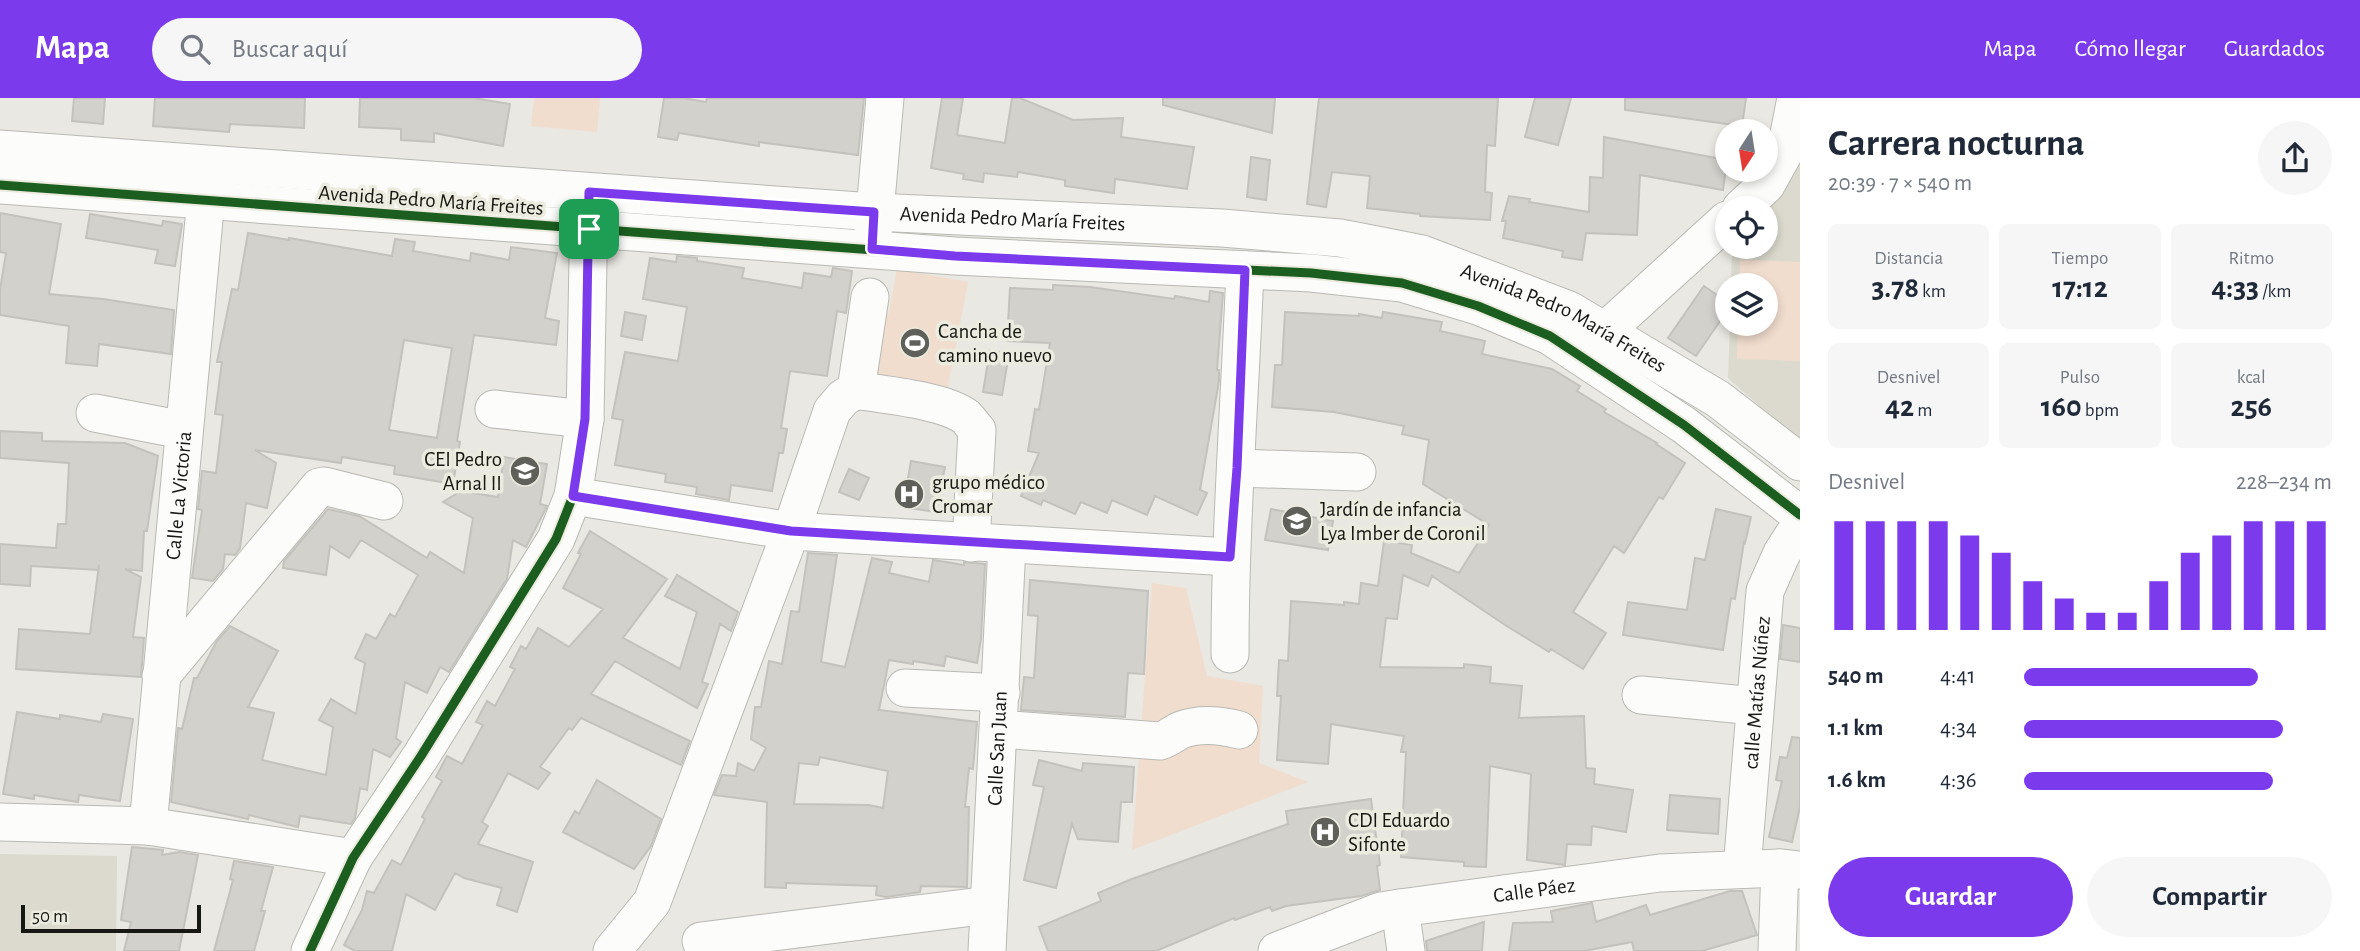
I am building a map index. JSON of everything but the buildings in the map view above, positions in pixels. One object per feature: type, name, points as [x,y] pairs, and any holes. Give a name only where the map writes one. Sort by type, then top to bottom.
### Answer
[{"type":"street","points":[[872,249],[886,98]]},
{"type":"street","points":[[1754,196],[1766,185],[1786,149],[1796,98]]},
{"type":"street","name":"Avenida Pedro María Freites","points":[[0,149],[874,212],[1222,228],[1340,238],[1422,254],[1569,310],[1718,399],[1800,462]]},
{"type":"street","name":"Calle La Victoria","points":[[148,825],[209,164]]},
{"type":"street","name":"Avenida Pedro María Freites","points":[[0,185],[955,256],[1311,273],[1402,283],[1478,306],[1550,336],[1684,425],[1800,515]]},
{"type":"street","points":[[310,951],[353,859],[549,551],[573,496],[585,419],[589,192]]},
{"type":"street","points":[[1605,331],[1715,231]]},
{"type":"street","points":[[1230,654],[1230,557],[1237,468],[1245,270]]},
{"type":"street","points":[[856,390],[870,297]]},
{"type":"street","points":[[612,951],[652,902],[791,531],[832,411],[843,398],[856,390],[936,405],[967,418],[977,430],[971,543]]},
{"type":"street","points":[[494,409],[585,419]]},
{"type":"street","points":[[95,413],[183,429]]},
{"type":"street","points":[[1237,468],[1357,472]]},
{"type":"street","points":[[160,676],[319,487],[384,501]]},
{"type":"street","points":[[573,496],[791,531],[1230,557]]},
{"type":"street","name":"calle Matías Núñez","points":[[1742,869],[1765,591],[1782,553],[1800,525]]},
{"type":"street","name":"Calle San Juan","points":[[987,951],[1007,545]]},
{"type":"street","points":[[905,688],[1001,693]]},
{"type":"street","points":[[1641,695],[1755,706]]},
{"type":"street","points":[[999,729],[1160,741],[1179,731],[1197,726],[1221,725],[1239,730]]},
{"type":"street","points":[[0,822],[148,825],[353,859]]},
{"type":"street","points":[[1777,951],[1790,869]]},
{"type":"street","name":"Calle Páez","points":[[1277,951],[1381,911],[1660,873],[1790,869]]},
{"type":"street","points":[[701,941],[989,905]]},
{"type":"street","points":[[1400,908],[1406,951]]},
{"type":"shaded area","points":[[534,98],[600,98],[597,132],[531,126]]},
{"type":"shaded area","points":[[1800,149],[1800,442],[1728,378],[1730,336],[1778,336],[1778,273],[1731,273],[1732,259],[1778,259],[1778,196],[1773,196]]},
{"type":"shaded area","points":[[1740,260],[1800,262],[1800,361],[1737,359],[1738,336],[1778,336],[1778,273],[1740,273]]},
{"type":"shaded area","name":"Cancha de camino nuevo","points":[[897,269],[968,282],[948,387],[867,372],[879,311],[889,313]]},
{"type":"shaded area","points":[[1152,583],[1186,588],[1207,676],[1263,686],[1259,763],[1308,782],[1132,850]]},
{"type":"shaded area","points":[[0,854],[117,856],[116,951],[0,951]]},
{"type":"cycle path","points":[[0,185],[955,256],[1311,273],[1402,283],[1478,306],[1550,336],[1684,425],[1800,515]]},
{"type":"cycle path","points":[[310,951],[353,858],[421,756],[556,539],[573,496],[585,419],[589,192]]},
{"type":"place","name":"Cancha de camino nuevo","points":[[915,343]]},
{"type":"place","name":"CEI Pedro Arnal II","points":[[525,471]]},
{"type":"place","name":"grupo médico Cromar","points":[[909,494]]},
{"type":"place","name":"Jardín de infancia Lya Imber de Coronil","points":[[1297,521]]},
{"type":"place","name":"CDI Eduardo Sifonte","points":[[1325,832]]},
{"type":"route","points":[[589,192],[874,212],[872,249],[955,256],[1245,270],[1237,468],[1230,557],[791,531],[573,496],[585,419],[589,229],[589,192]]}]
